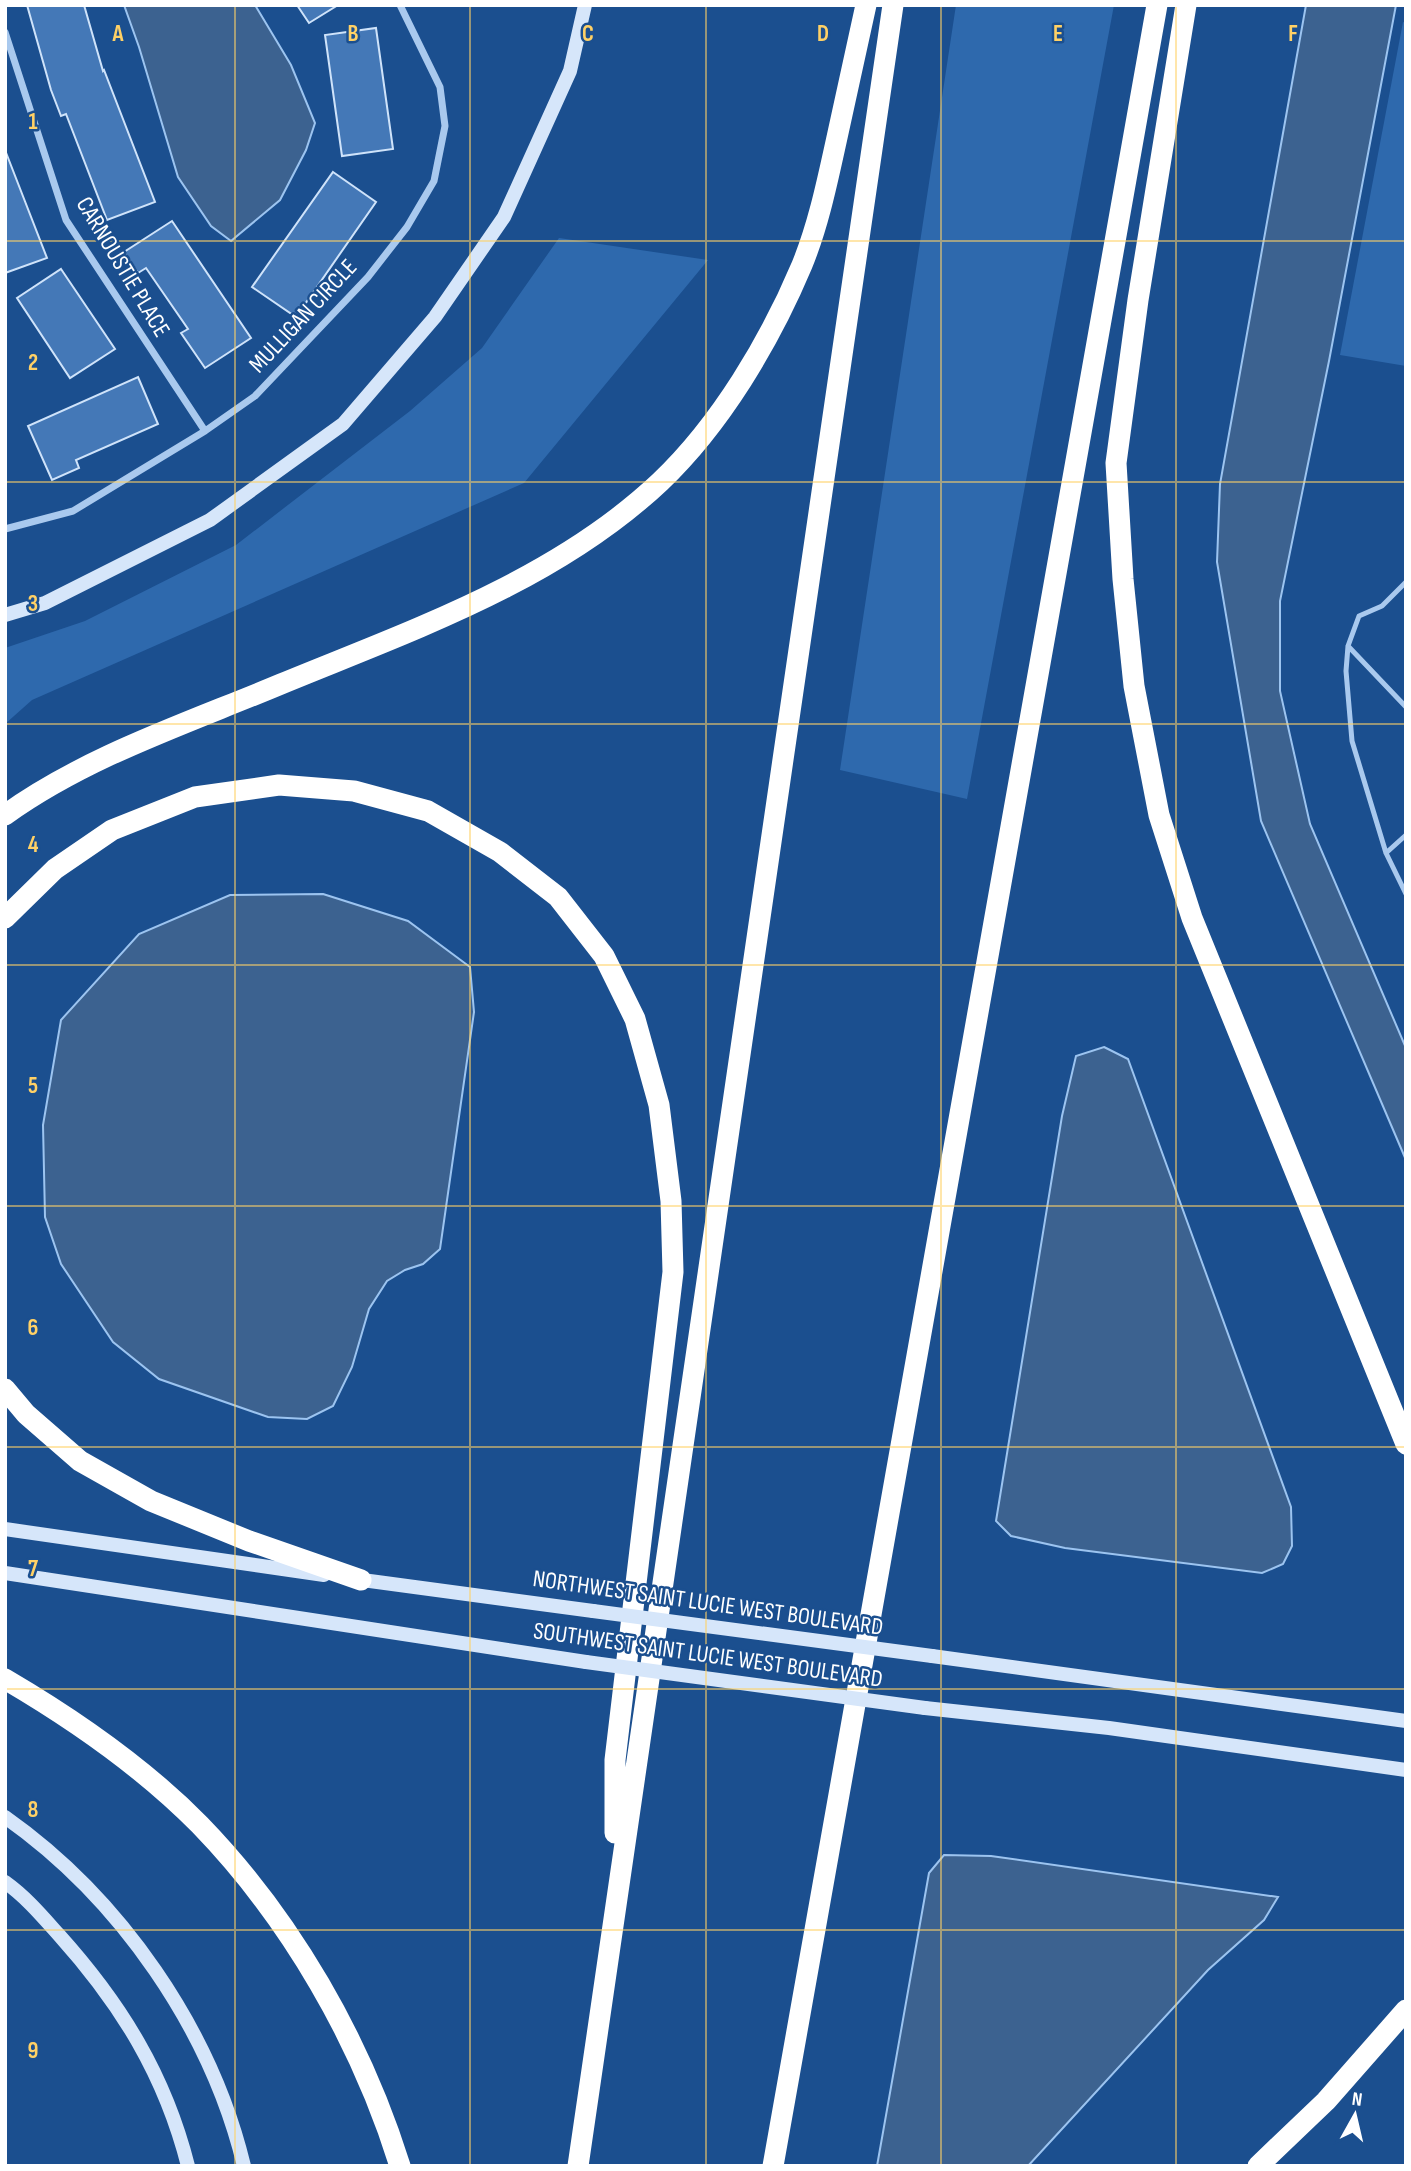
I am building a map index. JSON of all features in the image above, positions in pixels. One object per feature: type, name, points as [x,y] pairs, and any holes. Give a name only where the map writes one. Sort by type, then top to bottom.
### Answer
[{"type":"highway","points":[[5,815],[69,776],[121,751],[504,588],[555,560],[613,521],[661,481],[715,420],[769,336],[803,263],[824,197],[866,5]]},
{"type":"highway","points":[[578,2166],[893,5]]},
{"type":"highway","points":[[773,2166],[1157,5]]},
{"type":"highway","points":[[1186,5],[1138,300],[1116,463],[1135,687],[1159,815],[1192,918],[1406,1444]]},
{"type":"highway","points":[[5,918],[55,869],[112,830],[195,797],[279,785],[354,791],[428,811],[500,852],[558,897],[604,956],[635,1019],[659,1105],[671,1201],[673,1272],[615,1760],[615,1910]]},
{"type":"highway","points":[[5,1389],[26,1414],[80,1461],[151,1501],[249,1541],[361,1580]]},
{"type":"highway","points":[[5,1679],[59,1711],[128,1761],[200,1825],[267,1903],[321,1988],[362,2067],[400,2166]]},
{"type":"highway","points":[[1258,2166],[1326,2101],[1406,2010]]},
{"type":"main road","points":[[5,613],[45,603],[210,520],[342,424],[435,317],[504,217],[570,71],[585,5]]},
{"type":"main road","name":"NORTHWEST SAINT LUCIE WEST BOULEVARD","points":[[5,1529],[361,1580],[1406,1721]]},
{"type":"main road","name":"SOUTHWEST SAINT LUCIE WEST BOULEVARD","points":[[5,1573],[586,1661],[925,1708],[1123,1730],[1406,1769]]},
{"type":"main road","points":[[5,1818],[76,1875],[132,1937],[172,1995],[209,2067],[236,2136],[244,2166]]},
{"type":"main road","points":[[5,1882],[24,1896],[76,1954],[120,2010],[155,2072],[180,2132],[188,2166]]},
{"type":"street","name":"MULLIGAN CIRCLE","points":[[5,529],[72,511],[205,431],[255,396],[368,277],[407,227],[434,181],[445,126],[440,87],[400,5]]},
{"type":"street","name":"CARNOUSTIE PLACE","points":[[5,32],[66,220],[205,431]]},
{"type":"lane","points":[[1406,582],[1382,606],[1359,616],[1348,646],[1346,671],[1352,741],[1386,853],[1406,894]]},
{"type":"lane","points":[[1348,646],[1406,707]]},
{"type":"lane","points":[[1386,853],[1406,835]]},
{"type":"shaded area","points":[[124,5],[255,5],[291,65],[315,123],[306,150],[280,200],[231,241],[211,226],[178,177]]},
{"type":"shaded area","points":[[956,5],[1114,5],[967,799],[840,770]]},
{"type":"shaded area","points":[[1306,5],[1396,5],[1329,361],[1280,601],[1280,691],[1310,824],[1406,1048],[1406,1160],[1261,821],[1217,562],[1220,484]]},
{"type":"shaded area","points":[[1403,22],[1406,23],[1406,366],[1340,355]]},
{"type":"shaded area","points":[[559,238],[708,260],[524,483],[32,700],[5,724],[5,648],[85,621],[236,545],[410,411],[482,348]]},
{"type":"shaded area","points":[[323,894],[408,921],[470,967],[474,1012],[440,1249],[423,1264],[405,1270],[387,1281],[369,1309],[352,1367],[333,1406],[307,1419],[268,1417],[159,1379],[113,1342],[61,1264],[45,1217],[43,1125],[61,1020],[139,934],[230,895]]},
{"type":"shaded area","points":[[1104,1047],[1128,1059],[1291,1507],[1292,1546],[1283,1564],[1262,1573],[1065,1548],[1011,1536],[996,1521],[1062,1116],[1076,1056]]},
{"type":"shaded area","points":[[944,1855],[991,1856],[1278,1897],[1264,1920],[1208,1970],[1028,2166],[877,2166],[929,1873]]},
{"type":"building","points":[[27,5],[84,5],[103,71],[155,202],[107,220],[66,114],[61,116],[51,90]]},
{"type":"building","points":[[297,5],[338,5],[309,23]]},
{"type":"building","points":[[376,28],[393,149],[342,156],[325,35]]},
{"type":"building","points":[[5,150],[47,258],[5,273]]},
{"type":"building","points":[[333,172],[376,202],[296,317],[252,287]]},
{"type":"building","points":[[172,221],[251,338],[205,368],[181,333],[188,329],[146,268],[138,273],[124,252]]},
{"type":"building","points":[[61,269],[115,349],[70,378],[17,298]]},
{"type":"building","points":[[138,377],[158,424],[76,460],[79,468],[52,480],[28,426]]}]
